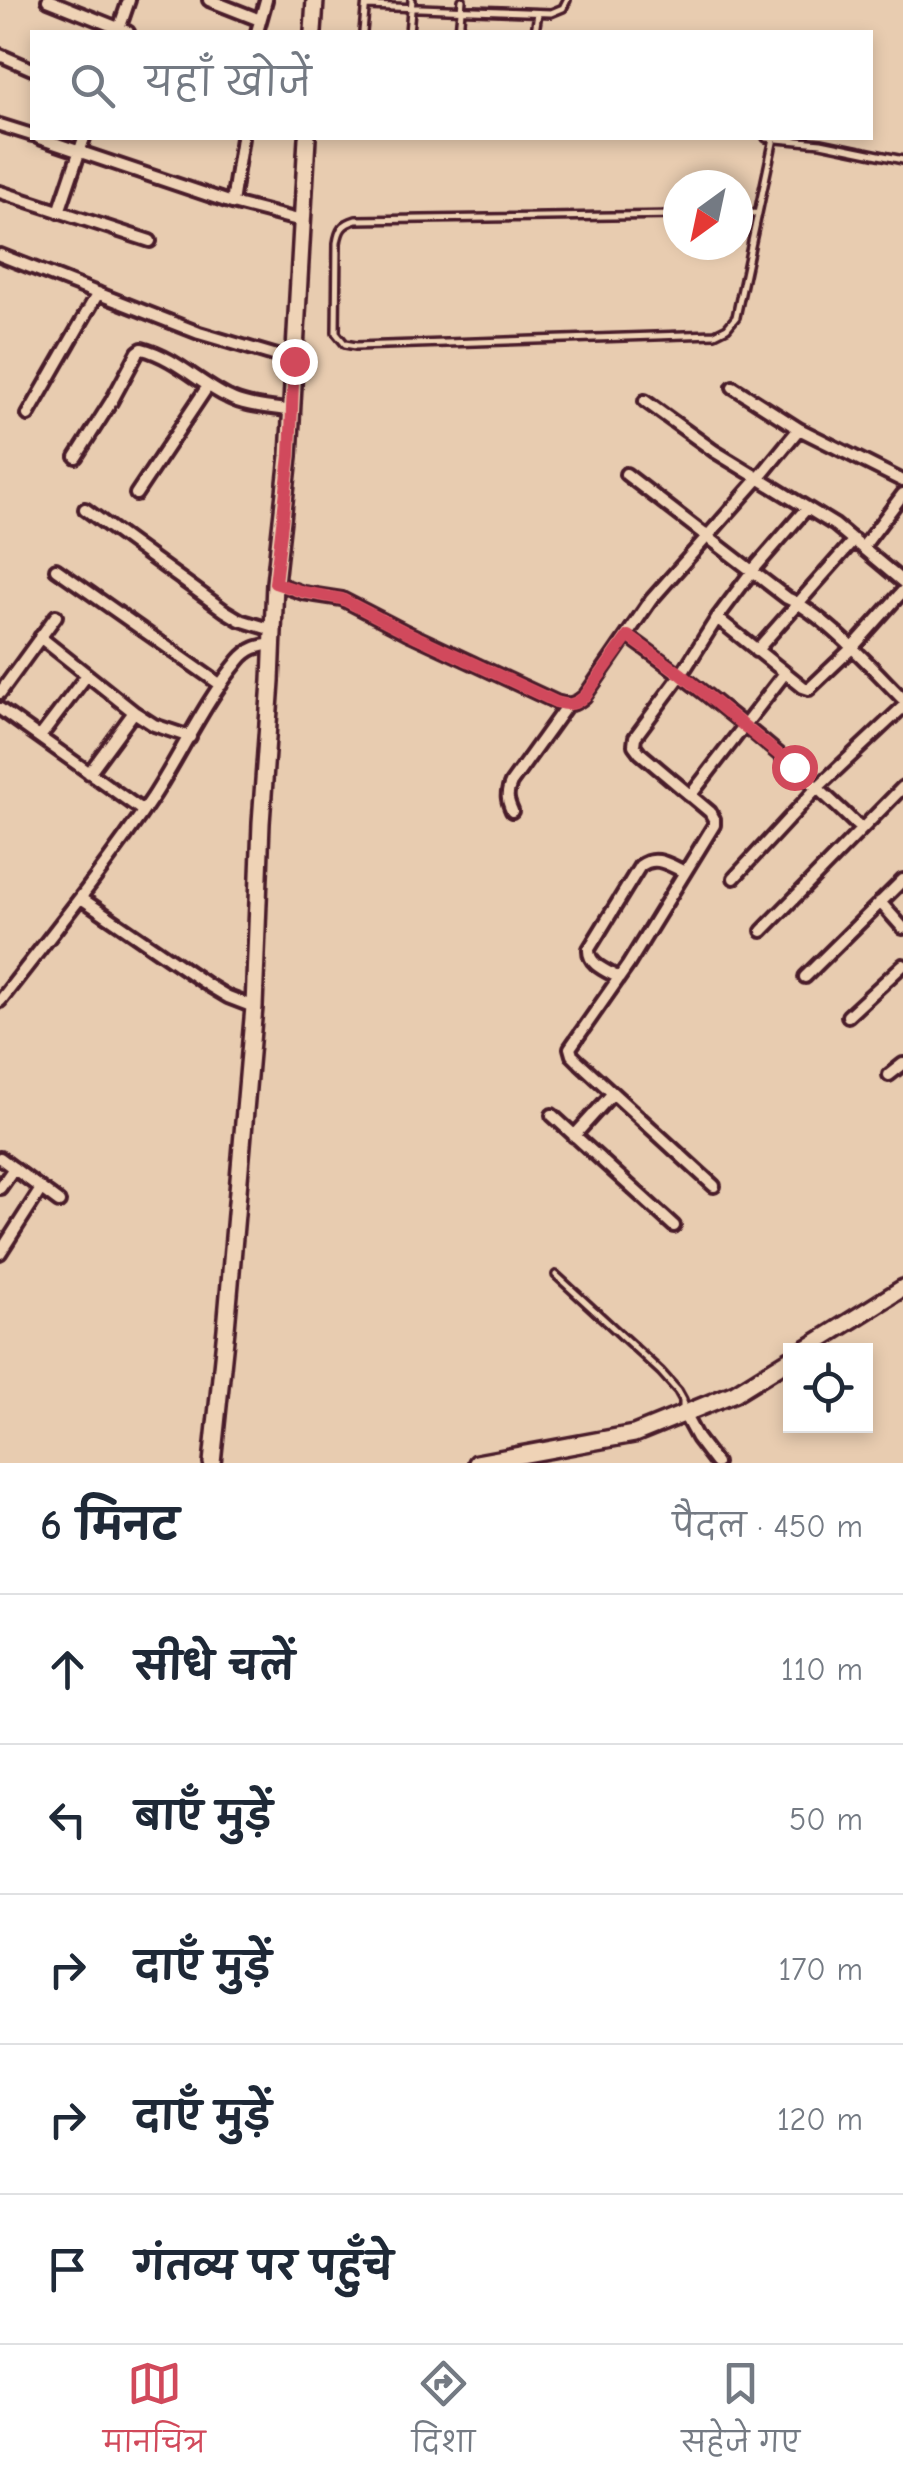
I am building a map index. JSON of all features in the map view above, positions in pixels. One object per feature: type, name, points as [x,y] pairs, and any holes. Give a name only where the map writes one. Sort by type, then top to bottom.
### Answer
[{"type":"street","points":[[48,0],[120,30]]},
{"type":"street","points":[[122,30],[129,0]]},
{"type":"street","points":[[209,0],[260,20]]},
{"type":"street","points":[[258,30],[266,0]]},
{"type":"street","points":[[313,30],[315,0]]},
{"type":"street","points":[[0,55],[30,68]]},
{"type":"street","points":[[0,124],[30,134]]},
{"type":"street","points":[[48,140],[232,203],[302,222]]},
{"type":"street","points":[[59,212],[83,140]]},
{"type":"street","points":[[232,203],[242,140]]},
{"type":"street","points":[[212,1463],[254,1007],[275,583],[290,456],[307,140]]},
{"type":"street","points":[[0,192],[150,241]]},
{"type":"street","points":[[0,255],[199,332],[294,361]]},
{"type":"street","points":[[28,415],[98,293]]},
{"type":"street","points":[[76,457],[142,350],[165,359],[238,402],[292,410]]},
{"type":"street","points":[[136,494],[208,386]]},
{"type":"street","points":[[733,388],[799,429],[903,481]]},
{"type":"street","points":[[644,402],[758,479],[835,525],[903,582]]},
{"type":"street","points":[[275,583],[342,599],[556,702],[577,704],[652,600],[799,429]]},
{"type":"street","points":[[626,474],[788,598],[800,602],[902,697],[734,878]]},
{"type":"street","points":[[756,651],[903,494]]},
{"type":"street","points":[[714,1186],[612,1094],[572,1055],[570,1048],[619,978],[714,825],[710,812],[640,753],[634,737],[753,570],[806,509]]},
{"type":"street","points":[[85,510],[226,612],[273,637]]},
{"type":"street","points":[[56,569],[221,685]]},
{"type":"street","points":[[718,618],[809,689],[903,590]]},
{"type":"street","points":[[0,693],[56,616]]},
{"type":"street","points":[[628,636],[744,725],[862,830]]},
{"type":"street","points":[[40,637],[134,712],[154,725],[190,738]]},
{"type":"street","points":[[0,1001],[144,811],[221,685],[247,651],[273,637]]},
{"type":"street","points":[[40,738],[87,674]]},
{"type":"street","points":[[690,796],[785,674]]},
{"type":"street","points":[[512,811],[507,792],[567,705]]},
{"type":"street","points":[[0,726],[4,712],[144,811]]},
{"type":"street","points":[[90,773],[134,712]]},
{"type":"street","points":[[762,930],[903,788]]},
{"type":"street","points":[[619,978],[592,962],[588,954],[630,882],[640,866],[653,859],[685,872]]},
{"type":"street","points":[[805,977],[903,880]]},
{"type":"street","points":[[80,898],[208,985],[254,1007]]},
{"type":"street","points":[[880,902],[903,928]]},
{"type":"street","points":[[848,1016],[903,965]]},
{"type":"street","points":[[890,1075],[903,1064]]},
{"type":"street","points":[[574,1136],[612,1094]]},
{"type":"street","points":[[552,1116],[674,1226]]},
{"type":"street","points":[[0,1158],[59,1202]]},
{"type":"street","points":[[0,1188],[14,1168]]},
{"type":"street","points":[[0,1253],[41,1190]]},
{"type":"street","points":[[815,1343],[903,1288]]},
{"type":"street","points":[[477,1463],[634,1434],[735,1393],[783,1363]]},
{"type":"street","points":[[684,1414],[716,1463]]},
{"type":"lane","points":[[459,30],[462,0]]},
{"type":"lane","points":[[363,30],[366,3],[538,12],[558,11],[566,0]]},
{"type":"lane","points":[[409,30],[412,4]]},
{"type":"lane","points":[[535,30],[538,12]]},
{"type":"lane","points":[[753,236],[774,140]]},
{"type":"lane","points":[[793,140],[903,160]]},
{"type":"lane","points":[[753,213],[758,213]]},
{"type":"lane","points":[[663,214],[346,223],[337,244],[336,333],[345,344],[356,346],[715,334],[727,328],[736,316],[748,260]]},
{"type":"lane","points":[[556,1274],[661,1372],[678,1391],[684,1414]]},
{"type":"route","points":[[294,361],[290,456],[275,583],[342,599],[567,705],[577,704],[585,696],[628,636],[681,674],[794,767]]}]
